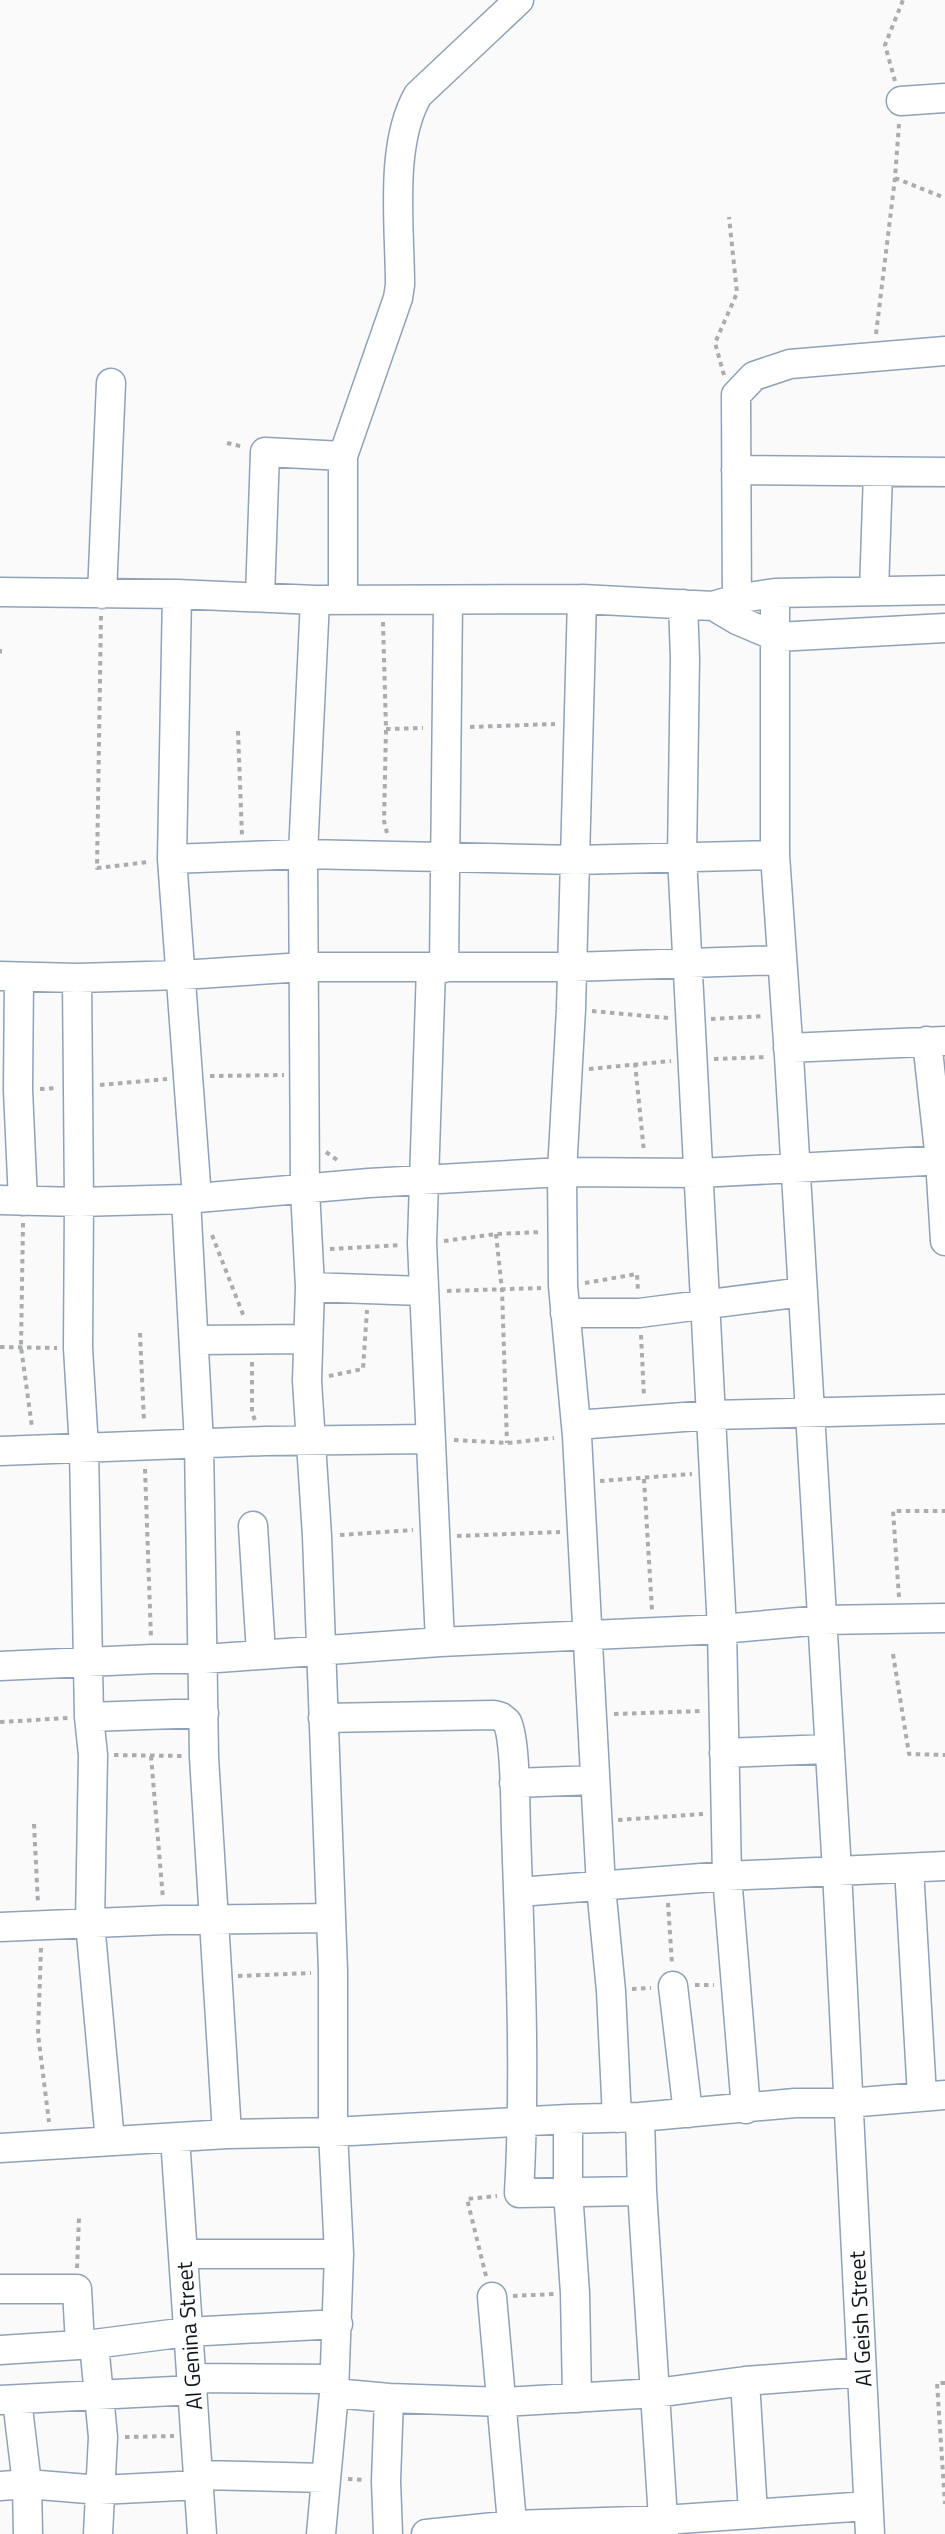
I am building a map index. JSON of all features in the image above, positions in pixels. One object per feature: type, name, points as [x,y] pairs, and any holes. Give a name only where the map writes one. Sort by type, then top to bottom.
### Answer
[{"type":"street","points":[[343,600],[343,456],[398,298],[400,285],[400,146],[408,111],[418,95],[519,0]]},
{"type":"street","points":[[901,101],[945,98]]},
{"type":"street","points":[[729,608],[736,470],[736,395],[754,376],[790,364],[945,351]]},
{"type":"street","points":[[102,594],[111,383]]},
{"type":"street","points":[[260,597],[265,452],[343,456]]},
{"type":"street","points":[[736,470],[945,472]]},
{"type":"street","points":[[874,591],[878,473]]},
{"type":"street","points":[[0,592],[177,594],[315,600],[582,599],[729,608],[775,593],[945,590]]},
{"type":"street","name":"Al Geish Street","points":[[775,593],[777,637],[775,855],[789,1052],[828,1749],[837,1871],[870,2534]]},
{"type":"street","points":[[177,594],[172,859],[188,1077],[199,1443],[204,1756],[227,2134]]},
{"type":"street","points":[[582,599],[571,1009],[562,1172],[564,1300],[576,1431],[601,1887],[611,1991],[628,2117],[642,2192],[664,2527]]},
{"type":"street","points":[[315,600],[303,854],[304,1136],[310,1287],[307,1381],[317,1536],[333,1971],[333,2132],[339,2254],[338,2324],[321,2534]]},
{"type":"street","points":[[440,1642],[429,1439],[422,1243],[423,1180],[445,857],[448,601]]},
{"type":"street","points":[[683,604],[685,658],[682,857],[722,1629],[727,1876],[746,2109]]},
{"type":"street","points":[[729,608],[777,637],[945,628]]},
{"type":"street","points":[[172,859],[303,854],[391,854],[576,860],[775,855]]},
{"type":"street","points":[[781,960],[572,967],[303,967],[182,975],[9,977],[18,1090],[12,1201],[80,1202],[192,1198],[369,1183],[562,1172],[700,1173],[943,1160]]},
{"type":"street","points":[[77,978],[76,1087],[80,1202],[78,1348],[84,1448],[87,1663],[93,1755],[90,1923],[110,2140]]},
{"type":"street","points":[[789,1052],[936,1041],[945,1242]]},
{"type":"street","points":[[310,1287],[423,1291]]},
{"type":"street","points":[[564,1300],[639,1312],[803,1292]]},
{"type":"street","points":[[195,1340],[308,1339]]},
{"type":"street","points":[[576,1431],[711,1415],[945,1409]]},
{"type":"street","points":[[0,1451],[144,1444],[429,1439]]},
{"type":"street","points":[[253,1526],[261,1653]]},
{"type":"street","points":[[0,1666],[204,1659],[261,1653],[440,1642],[722,1629],[822,1620],[945,1618]]},
{"type":"street","points":[[89,1717],[204,1713]]},
{"type":"street","points":[[323,1718],[498,1716],[505,1719],[509,1727],[514,1783],[519,1892],[524,2122],[519,2193],[642,2192]]},
{"type":"street","points":[[724,1753],[828,1749]]},
{"type":"street","points":[[514,1783],[595,1780]]},
{"type":"street","points":[[519,1892],[727,1876],[945,1866]]},
{"type":"street","points":[[0,2148],[227,2134],[333,2132],[628,2117],[746,2109],[795,2103],[848,2103],[933,2096],[909,1868]]},
{"type":"street","points":[[0,1927],[165,1920],[331,1918]]},
{"type":"street","points":[[673,1986],[688,2113]]},
{"type":"street","points":[[568,2119],[568,2191],[575,2293],[577,2398]]},
{"type":"street","name":"Al Genina Street","points":[[175,2138],[202,2534]]},
{"type":"street","points":[[183,2254],[339,2254]]},
{"type":"street","points":[[0,2289],[77,2289],[99,2396],[103,2437],[98,2534]]},
{"type":"street","points":[[492,2297],[513,2530]]},
{"type":"street","points":[[0,2350],[87,2345],[187,2332],[338,2324]]},
{"type":"street","points":[[28,2534],[14,2485],[9,2400],[99,2396],[193,2384],[334,2386],[388,2398],[503,2402],[656,2393],[745,2381],[862,2372]]},
{"type":"street","points":[[745,2381],[753,2513]]},
{"type":"street","points":[[388,2398],[386,2481],[388,2534]]},
{"type":"street","points":[[14,2485],[100,2490],[199,2480],[325,2478]]},
{"type":"street","points":[[426,2534],[664,2527],[753,2513],[868,2506]]},
{"type":"path","points":[[879,355],[875,330],[895,178],[901,101],[885,45],[903,0]]},
{"type":"path","points":[[895,178],[945,198]]},
{"type":"path","points":[[729,217],[737,293],[715,344],[723,374],[736,395]]},
{"type":"path","points":[[102,594],[97,867],[172,859]]},
{"type":"path","points":[[382,600],[386,729],[384,821],[391,854]]},
{"type":"path","points":[[0,649],[0,656]]},
{"type":"path","points":[[386,729],[580,723]]},
{"type":"path","points":[[238,731],[243,857]]},
{"type":"path","points":[[571,1009],[691,1020],[786,1015]]},
{"type":"path","points":[[567,1071],[635,1063],[789,1052]]},
{"type":"path","points":[[635,1063],[646,1172]]},
{"type":"path","points":[[18,1090],[188,1077],[305,1074]]},
{"type":"path","points":[[304,1136],[369,1183]]},
{"type":"path","points":[[12,1201],[21,1347],[35,1450]]},
{"type":"path","points":[[210,1230],[253,1338],[252,1413],[265,1441]]},
{"type":"path","points":[[309,1250],[422,1243],[496,1234],[563,1231]]},
{"type":"path","points":[[496,1234],[502,1290],[507,1443]]},
{"type":"path","points":[[423,1291],[502,1290],[564,1300],[637,1274],[646,1421]]},
{"type":"path","points":[[307,1381],[363,1369],[368,1289]]},
{"type":"path","points":[[140,1333],[152,1659]]},
{"type":"path","points":[[0,1347],[78,1348]]},
{"type":"path","points":[[429,1439],[507,1443],[576,1431]]},
{"type":"path","points":[[579,1482],[644,1479],[713,1472]]},
{"type":"path","points":[[644,1479],[654,1631]]},
{"type":"path","points":[[900,1619],[893,1511],[945,1511]]},
{"type":"path","points":[[317,1536],[582,1531]]},
{"type":"path","points":[[893,1654],[909,1754],[945,1755]]},
{"type":"path","points":[[592,1714],[724,1711]]},
{"type":"path","points":[[0,1722],[89,1717]]},
{"type":"path","points":[[93,1755],[204,1756]]},
{"type":"path","points":[[151,1756],[165,1920]]},
{"type":"path","points":[[598,1821],[725,1813]]},
{"type":"path","points":[[34,1824],[41,1960],[38,2034],[52,2144]]},
{"type":"path","points":[[666,1881],[673,1986]]},
{"type":"path","points":[[218,1977],[333,1971]]},
{"type":"path","points":[[611,1991],[736,1984]]},
{"type":"path","points":[[519,2193],[467,2199],[492,2297],[575,2293]]},
{"type":"path","points":[[77,2289],[79,2218]]},
{"type":"path","points":[[945,2383],[937,2383],[945,2504]]},
{"type":"path","points":[[103,2437],[195,2435]]},
{"type":"path","points":[[325,2478],[386,2481]]}]
